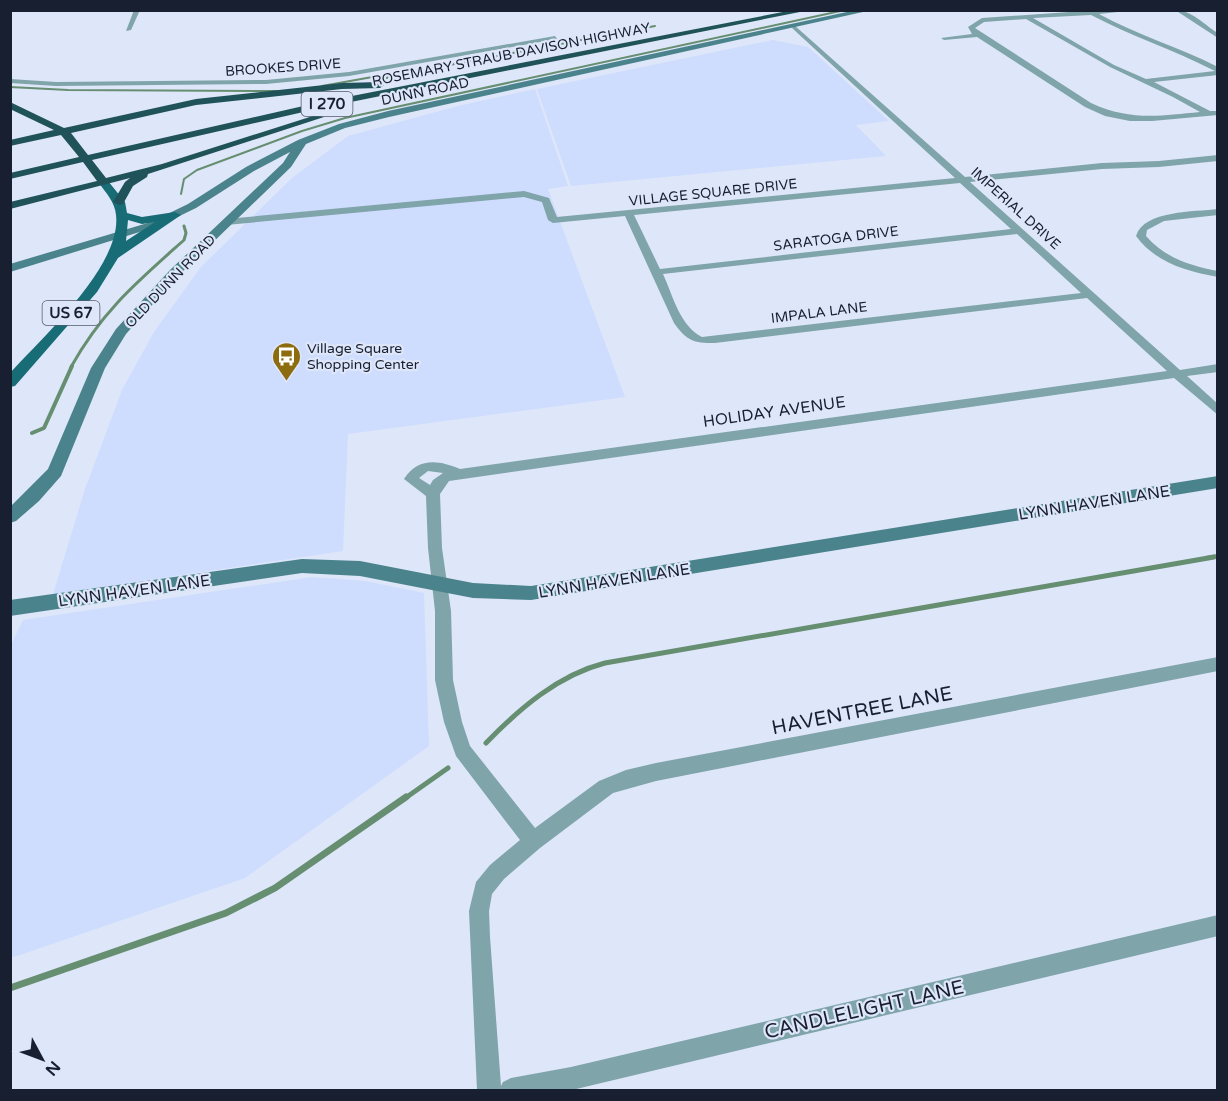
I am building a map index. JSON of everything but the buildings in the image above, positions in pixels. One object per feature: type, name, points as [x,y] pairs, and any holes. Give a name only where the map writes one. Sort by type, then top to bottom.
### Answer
[{"type":"highway","name":"ROSEMARY STRAUB DAVISON HIGHWAY","points":[[10,167],[391,84],[775,10]]},
{"type":"highway","name":"ROSEMARY STRAUB DAVISON HIGHWAY","points":[[10,176],[283,113],[807,10]]},
{"type":"highway","points":[[338,113],[645,42]]},
{"type":"highway","points":[[10,143],[196,102],[342,86],[391,84]]},
{"type":"highway","name":"US 67","points":[[10,105],[50,123],[63,132],[76,144],[104,183]]},
{"type":"highway","points":[[10,206],[160,168],[233,143],[327,116]]},
{"type":"highway","points":[[50,123],[80,124],[125,117]]},
{"type":"highway","points":[[119,202],[129,184],[160,168]]},
{"type":"highway","points":[[119,202],[122,183],[137,174]]},
{"type":"main road","name":"US 67","points":[[10,383],[92,289],[114,256],[122,236],[122,215],[119,202],[104,183]]},
{"type":"main road","points":[[122,215],[142,221],[175,216]]},
{"type":"main road","points":[[114,256],[135,240],[175,216]]},
{"type":"main road","points":[[10,368],[41,347]]},
{"type":"street","points":[[128,30],[137,10]]},
{"type":"street","name":"DUNN ROAD","points":[[10,268],[122,236],[175,216],[250,169],[302,142],[342,126],[388,114],[869,10]]},
{"type":"street","points":[[1134,10],[978,21],[971,27],[978,35],[1088,105],[1108,114],[1139,119],[1218,113]]},
{"type":"street","points":[[1178,10],[1218,36]]},
{"type":"street","points":[[1092,14],[1145,38],[1181,51],[1218,71]]},
{"type":"street","points":[[1028,18],[1112,66],[1218,119]]},
{"type":"street","name":"IMPERIAL DRIVE","points":[[794,27],[1218,411]]},
{"type":"street","points":[[944,38],[978,35]]},
{"type":"street","name":"BROOKES DRIVE","points":[[10,81],[56,84],[266,82],[349,74],[555,38]]},
{"type":"street","points":[[1146,81],[1218,71]]},
{"type":"street","name":"OLD DUNN ROAD","points":[[10,517],[33,497],[55,472],[95,375],[121,332],[148,299],[283,168],[302,142]]},
{"type":"street","points":[[250,169],[272,166],[283,168],[284,156],[277,155]]},
{"type":"street","name":"VILLAGE SQUARE DRIVE","points":[[226,222],[524,194],[546,200],[553,220],[1102,166],[1159,164],[1218,158]]},
{"type":"street","points":[[1218,212],[1162,218],[1143,229],[1141,236],[1157,252],[1173,261],[1218,274]]},
{"type":"street","name":"IMPALA LANE","points":[[629,214],[680,323],[688,334],[700,340],[1088,295]]},
{"type":"street","name":"SARATOGA DRIVE","points":[[657,272],[1018,231]]},
{"type":"street","name":"HOLIDAY AVENUE","points":[[433,494],[438,483],[445,477],[458,474],[1218,368]]},
{"type":"street","points":[[458,474],[436,465],[425,467],[415,473],[411,479],[433,494],[444,680],[462,750],[533,841]]},
{"type":"street","name":"LYNN HAVEN LANE","points":[[10,608],[302,566],[331,564],[401,574],[479,592],[506,595],[531,593],[1218,482]]},
{"type":"street","name":"HAVENTREE LANE","points":[[489,1090],[478,937],[483,889],[497,872],[533,841],[606,787],[626,779],[1218,664]]},
{"type":"street","name":"CANDLELIGHT LANE","points":[[511,1090],[583,1076],[1218,925]]},
{"type":"shaded area","points":[[773,40],[808,47],[889,121],[856,125],[886,156],[571,186],[537,89]]},
{"type":"shaded area","points":[[535,89],[568,186],[548,189],[625,397],[348,434],[343,551],[53,594],[85,489],[122,390],[154,332],[200,268],[292,178],[348,136],[458,106]]},
{"type":"shaded area","points":[[312,577],[365,581],[424,593],[429,746],[245,878],[11,958],[10,647],[23,620]]},
{"type":"waterway","points":[[181,194],[184,179],[197,170],[302,131],[345,118],[845,10]]},
{"type":"waterway","points":[[386,77],[655,26]]},
{"type":"waterway","points":[[322,86],[378,76],[387,78]]},
{"type":"waterway","points":[[10,87],[68,90],[278,91]]},
{"type":"waterway","points":[[71,367],[108,313],[184,240],[186,233],[184,226]]},
{"type":"waterway","points":[[32,433],[44,428],[72,366]]},
{"type":"waterway","points":[[1206,558],[1218,556]]},
{"type":"waterway","points":[[486,743],[540,695],[571,676],[605,663],[1214,557]]},
{"type":"waterway","points":[[404,799],[448,768]]},
{"type":"waterway","points":[[10,988],[226,913],[275,888],[406,797]]},
{"type":"place","name":"Village Square Shopping Center","points":[[286,382]]}]
